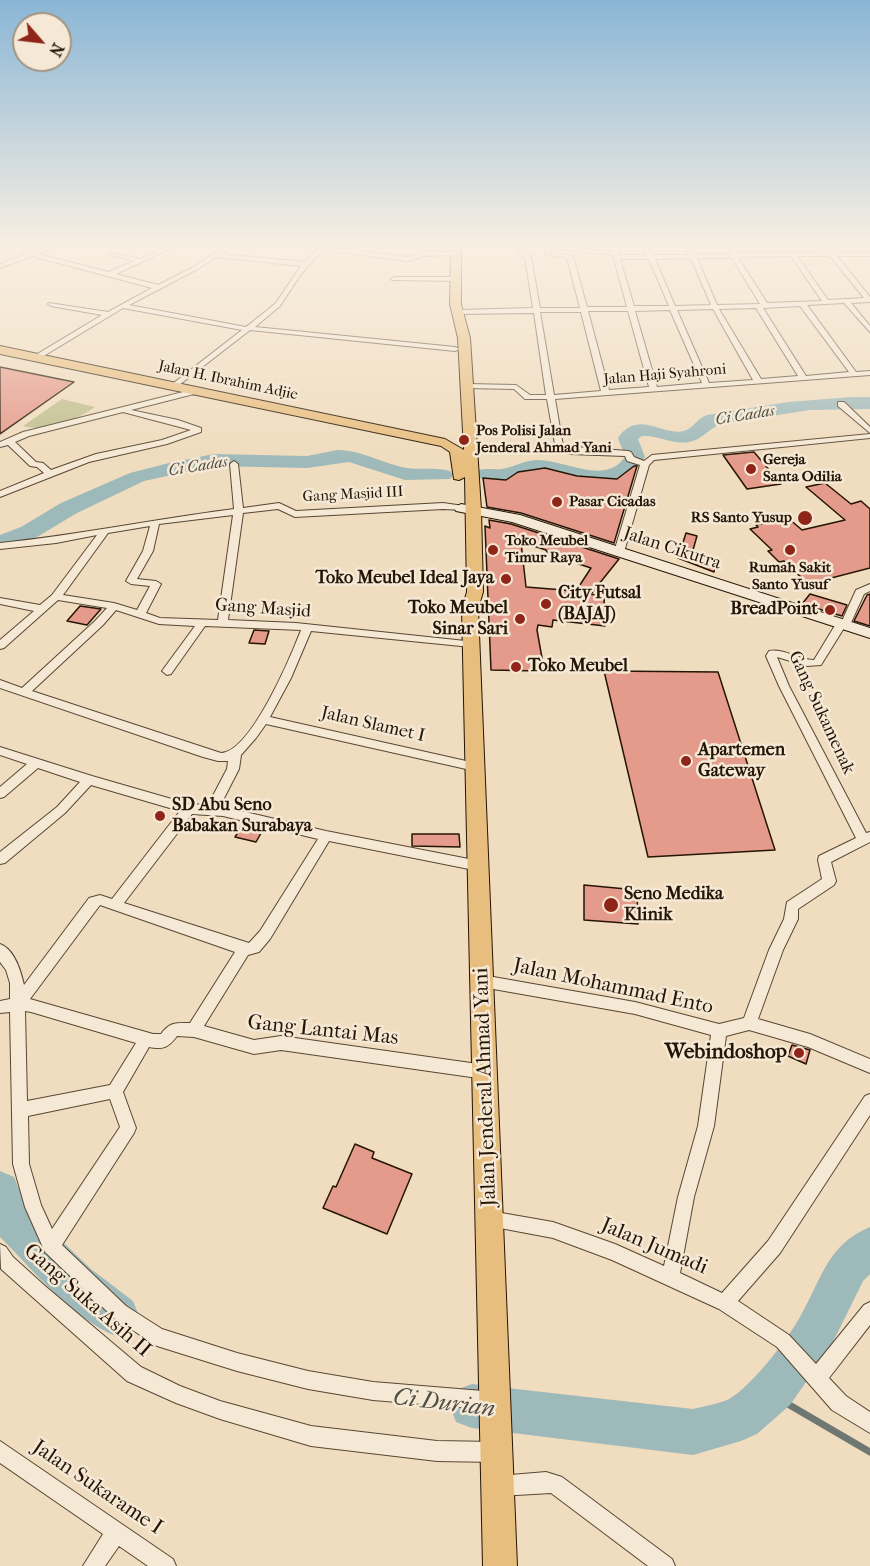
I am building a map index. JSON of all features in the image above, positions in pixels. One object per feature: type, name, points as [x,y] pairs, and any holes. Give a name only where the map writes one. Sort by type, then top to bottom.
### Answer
[{"type":"main road","name":"Jalan Jenderal Ahmad Yani","points":[[458,316],[459,328],[464,339],[467,386],[467,509]]},
{"type":"main road","name":"Jalan Jenderal Ahmad Yani","points":[[456,429],[454,338],[459,328]]},
{"type":"main road","name":"Jalan H. Ibrahim Adjie","points":[[0,350],[445,443],[454,448]]},
{"type":"main road","name":"Jalan H. Ibrahim Adjie","points":[[344,422],[371,422],[430,433],[456,429]]},
{"type":"main road","name":"Jalan Jenderal Ahmad Yani","points":[[454,448],[459,455],[467,509],[475,592],[470,609],[500,1566]]},
{"type":"main road","name":"Jalan Cikutra","points":[[467,509],[505,516],[870,633]]},
{"type":"street","points":[[37,358],[105,316]]},
{"type":"street","points":[[179,316],[251,329],[455,349]]},
{"type":"street","points":[[174,387],[266,316]]},
{"type":"street","points":[[537,316],[559,448],[570,451],[628,454],[637,461],[670,455],[870,436]]},
{"type":"street","points":[[586,316],[606,394]]},
{"type":"street","points":[[631,316],[654,390]]},
{"type":"street","points":[[677,316],[706,385]]},
{"type":"street","points":[[720,316],[758,381]]},
{"type":"street","points":[[767,316],[804,379]]},
{"type":"street","points":[[811,316],[855,375]]},
{"type":"street","points":[[858,316],[870,330]]},
{"type":"street","name":"Jalan Haji Syahroni","points":[[467,386],[516,387],[528,397],[552,397],[870,373]]},
{"type":"street","points":[[4,443],[195,391]]},
{"type":"street","points":[[841,404],[870,431]]},
{"type":"street","points":[[0,494],[49,473],[100,456],[152,445],[198,430],[175,422],[122,410]]},
{"type":"street","points":[[4,443],[49,473]]},
{"type":"street","points":[[620,552],[637,461]]},
{"type":"street","points":[[223,622],[238,511],[234,464]]},
{"type":"street","name":"Gang Masjid III","points":[[0,546],[56,540],[155,522],[279,506],[295,513],[420,507],[467,509]]},
{"type":"street","points":[[140,614],[156,584],[131,581],[148,551],[155,522]]},
{"type":"street","points":[[0,646],[56,597],[106,530]]},
{"type":"street","points":[[843,624],[860,591],[870,587]]},
{"type":"street","name":"Gang Masjid","points":[[56,597],[114,606],[159,621],[223,622],[307,628],[471,644]]},
{"type":"street","points":[[0,601],[43,609]]},
{"type":"street","points":[[24,692],[99,624],[114,606]]},
{"type":"street","points":[[167,671],[203,622]]},
{"type":"street","name":"Gang Sukamenak","points":[[843,624],[817,663],[807,663],[773,652],[771,656],[867,837]]},
{"type":"street","points":[[212,809],[233,769],[235,755],[263,719],[278,694],[281,683],[291,669],[307,628]]},
{"type":"street","points":[[0,684],[204,753],[224,758],[235,755]]},
{"type":"street","name":"Jalan Slamet I","points":[[263,719],[475,766]]},
{"type":"street","points":[[0,751],[189,809],[212,809],[326,836],[479,866]]},
{"type":"street","points":[[0,794],[37,762]]},
{"type":"street","points":[[0,859],[61,810],[89,780]]},
{"type":"street","points":[[114,906],[189,809]]},
{"type":"street","points":[[10,1006],[94,902],[100,900],[244,949],[254,948],[265,935],[326,836]]},
{"type":"street","points":[[867,837],[824,860],[830,878],[828,882],[792,906],[791,919],[776,950],[749,1023],[810,1041],[870,1066]]},
{"type":"street","points":[[10,1006],[31,1006],[146,1039],[165,1041],[173,1029],[194,1030],[244,949]]},
{"type":"street","points":[[0,950],[12,968],[17,983],[10,1006],[20,1110],[21,1164],[33,1207],[51,1246],[120,1312],[157,1337],[237,1362],[496,1422]]},
{"type":"street","name":"Jalan Mohammad Ento","points":[[482,981],[635,1008],[719,1031],[749,1023]]},
{"type":"street","name":"Gang Lantai Mas","points":[[194,1030],[254,1047],[281,1043],[486,1072]]},
{"type":"street","points":[[670,1278],[686,1197],[706,1126],[719,1031]]},
{"type":"street","points":[[20,1110],[115,1091],[146,1039]]},
{"type":"street","points":[[51,1246],[128,1128],[115,1091]]},
{"type":"street","points":[[725,1303],[774,1247],[870,1101]]},
{"type":"street","name":"Jalan Jumadi","points":[[490,1219],[553,1230],[725,1303],[787,1346],[839,1404],[870,1423]]},
{"type":"street","name":"Gang Suka Asih II","points":[[0,1253],[7,1263],[39,1292],[134,1374],[176,1394],[220,1410],[311,1436],[437,1451],[496,1422]]},
{"type":"street","points":[[816,1379],[870,1311]]},
{"type":"street","name":"Jalan Sukarame I","points":[[0,1451],[166,1566]]},
{"type":"street","points":[[498,1486],[546,1482],[555,1484],[665,1566]]},
{"type":"street","points":[[93,1566],[117,1531]]},
{"type":"shaded area","points":[[62,399],[95,407],[79,417],[60,424],[42,428],[23,426]]},
{"type":"building","points":[[0,367],[74,382],[0,434]]},
{"type":"building","name":"Gereja Santa Odilia","points":[[754,452],[781,484],[747,489],[723,455]]},
{"type":"building","name":"Pasar Cicadas","points":[[637,466],[614,543],[521,513],[487,507],[483,478],[506,480],[518,472],[545,468],[577,476],[617,479]]},
{"type":"building","points":[[825,483],[851,504],[861,501],[870,509],[870,568],[808,584],[784,561],[779,562],[768,551],[772,550],[750,529],[758,527],[756,525],[788,518],[802,530],[845,520],[806,487]]},
{"type":"building","points":[[489,520],[511,524],[619,559],[591,594],[604,597],[605,626],[553,620],[552,627],[538,625],[542,658],[540,671],[491,670],[485,526],[490,528]],"holes":[[[521,542],[546,550],[548,554],[591,568],[576,591],[526,587]]]},
{"type":"building","points":[[686,533],[697,536],[693,550],[716,559],[714,572],[678,558]]},
{"type":"building","points":[[810,594],[847,605],[842,616],[802,604]]},
{"type":"building","points":[[870,594],[870,626],[854,621],[867,595]]},
{"type":"building","points":[[80,606],[101,609],[87,625],[67,621]]},
{"type":"building","points":[[254,630],[269,631],[265,644],[249,643]]},
{"type":"building","name":"Apartemen Gateway","points":[[604,671],[718,672],[775,850],[648,857]]},
{"type":"building","points":[[244,823],[264,828],[256,842],[235,837]]},
{"type":"building","points":[[412,834],[459,834],[460,847],[412,846]]},
{"type":"building","name":"Seno Medika Klinik","points":[[584,885],[637,890],[638,924],[584,920]]},
{"type":"building","name":"Webindoshop","points":[[792,1045],[810,1050],[806,1064],[788,1056]]},
{"type":"building","points":[[355,1144],[374,1152],[372,1158],[412,1174],[387,1234],[323,1208],[333,1186],[336,1187]]},
{"type":"waterway","name":"Ci Cadas","points":[[486,474],[505,475],[536,466],[553,467],[593,476],[617,475],[627,469],[635,457],[628,438],[636,431],[655,431],[676,437],[687,437],[697,432],[707,421],[726,417],[810,405],[870,403]]},
{"type":"waterway","name":"Ci Cadas","points":[[0,542],[29,532],[69,508],[137,477],[214,460],[307,462],[337,456],[351,456],[405,474],[443,475]]},
{"type":"waterway","name":"Ci Durian","points":[[0,1191],[12,1221],[76,1284],[118,1316]]},
{"type":"waterway","name":"Ci Durian","points":[[472,1406],[693,1432],[741,1418],[774,1389],[815,1333],[848,1266],[870,1247]]},
{"type":"waterway","points":[[769,1393],[870,1452]]},
{"type":"place","name":"Pos Polisi Jalan Jenderal Ahmad Yani","points":[[464,440]]},
{"type":"place","name":"Gereja Santa Odilia","points":[[751,469]]},
{"type":"place","name":"Pasar Cicadas","points":[[557,502]]},
{"type":"place","name":"RS Santo Yusup","points":[[805,518]]},
{"type":"place","name":"Toko Meubel Timur Raya","points":[[493,550]]},
{"type":"place","name":"Rumah Sakit Santo Yusuf","points":[[790,550]]},
{"type":"place","name":"Toko Meubel Ideal Jaya","points":[[506,579]]},
{"type":"place","name":"City Futsal (BAJAJ)","points":[[546,604]]},
{"type":"place","name":"BreadPoint","points":[[830,610]]},
{"type":"place","name":"Toko Meubel Sinar Sari","points":[[520,619]]},
{"type":"place","name":"Toko Meubel","points":[[516,667]]},
{"type":"place","name":"Apartemen Gateway","points":[[686,761]]},
{"type":"place","name":"SD Abu Seno Babakan Surabaya","points":[[160,816]]},
{"type":"place","name":"Seno Medika Klinik","points":[[611,905]]},
{"type":"place","name":"Webindoshop","points":[[799,1053]]}]
